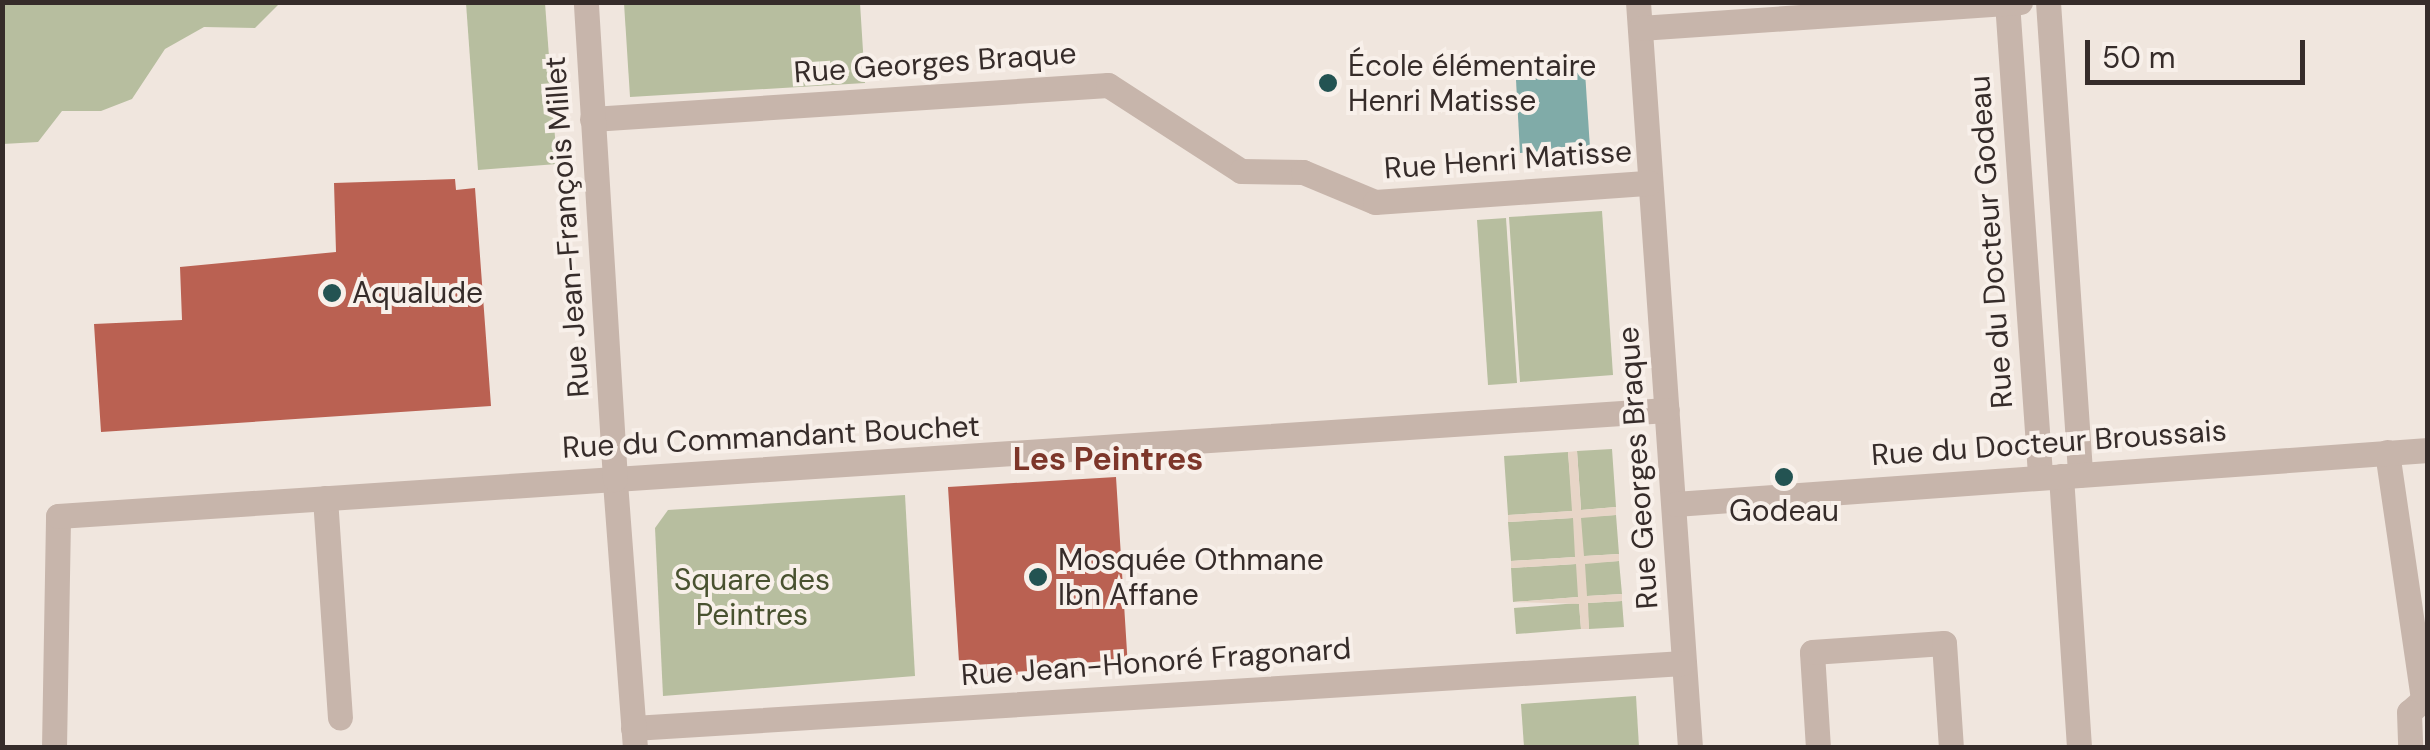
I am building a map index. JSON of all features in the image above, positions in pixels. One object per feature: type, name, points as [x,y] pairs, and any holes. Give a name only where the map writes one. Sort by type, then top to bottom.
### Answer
[{"type":"street","name":"Rue Jean-François Millet","points":[[586,2],[634,738]]},
{"type":"street","points":[[1639,15],[2020,2]]},
{"type":"street","points":[[2048,2],[2060,476],[2080,748]]},
{"type":"street","name":"Rue du Docteur Godeau","points":[[2007,3],[2060,476]]},
{"type":"street","name":"Rue Georges Braque","points":[[1639,15],[1690,748]]},
{"type":"street","name":"Rue Georges Braque","points":[[592,119],[1108,85],[1241,172],[1316,176]]},
{"type":"street","name":"Rue Henri Matisse","points":[[1316,176],[1375,202],[1650,183]]},
{"type":"street","name":"Rue du Commandant Bouchet","points":[[54,748],[58,516],[1667,410]]},
{"type":"street","name":"Rue du Docteur Broussais","points":[[1675,504],[2428,450]]},
{"type":"street","points":[[2387,452],[2423,700],[2409,712],[2410,748]]},
{"type":"street","points":[[325,498],[340,717]]},
{"type":"street","points":[[1818,748],[1812,652],[1944,644],[1952,748]]},
{"type":"street","name":"Rue Jean-Honoré Fragonard","points":[[634,738],[1684,663]]},
{"type":"green space","points":[[3,2],[280,3],[255,28],[204,27],[165,49],[132,99],[101,111],[62,111],[38,142],[3,144]]},
{"type":"green space","points":[[466,3],[545,3],[557,164],[478,170]]},
{"type":"green space","points":[[624,3],[860,3],[865,83],[630,97]]},
{"type":"green space","points":[[1602,211],[1613,375],[1520,382],[1509,217]]},
{"type":"green space","points":[[1506,218],[1517,383],[1488,385],[1477,220]]},
{"type":"green space","points":[[1612,449],[1616,507],[1581,510],[1582,517],[1616,515],[1619,554],[1585,556],[1584,563],[1619,561],[1622,594],[1587,596],[1588,603],[1622,601],[1624,627],[1589,629],[1587,604],[1579,604],[1581,629],[1516,634],[1514,608],[1578,603],[1578,597],[1513,602],[1511,568],[1576,564],[1575,557],[1511,561],[1508,522],[1572,518],[1573,511],[1508,515],[1504,456],[1568,452],[1573,510],[1581,509],[1577,451]]},
{"type":"green space","name":"Square des Peintres","points":[[905,495],[915,676],[663,696],[655,528],[668,510]]},
{"type":"green space","points":[[1636,696],[1639,747],[1524,747],[1521,704]]},
{"type":"shaded area","points":[[1577,451],[1581,510],[1616,507],[1616,515],[1581,518],[1584,556],[1619,554],[1619,561],[1585,564],[1587,596],[1622,594],[1622,601],[1588,603],[1589,629],[1581,629],[1579,604],[1513,602],[1578,597],[1576,564],[1511,568],[1511,561],[1575,557],[1573,518],[1508,522],[1508,515],[1572,511],[1568,452]]},
{"type":"water","points":[[1585,72],[1590,148],[1520,153],[1516,80]]},
{"type":"building","name":"Aqualude","points":[[455,179],[456,190],[475,188],[491,406],[101,432],[94,324],[182,320],[180,267],[336,252],[334,183]]},
{"type":"building","name":"Mosquée Othmane Ibn Affane","points":[[1116,477],[1128,668],[960,678],[948,487]]},
{"type":"place","name":"École élémentaire Henri Matisse","points":[[1328,83]]},
{"type":"place","name":"Aqualude","points":[[332,293]]},
{"type":"place","name":"Godeau","points":[[1784,477]]},
{"type":"place","name":"Mosquée Othmane Ibn Affane","points":[[1038,577]]},
{"type":"district","name":"Les Peintres","points":[[1108,459]]}]
